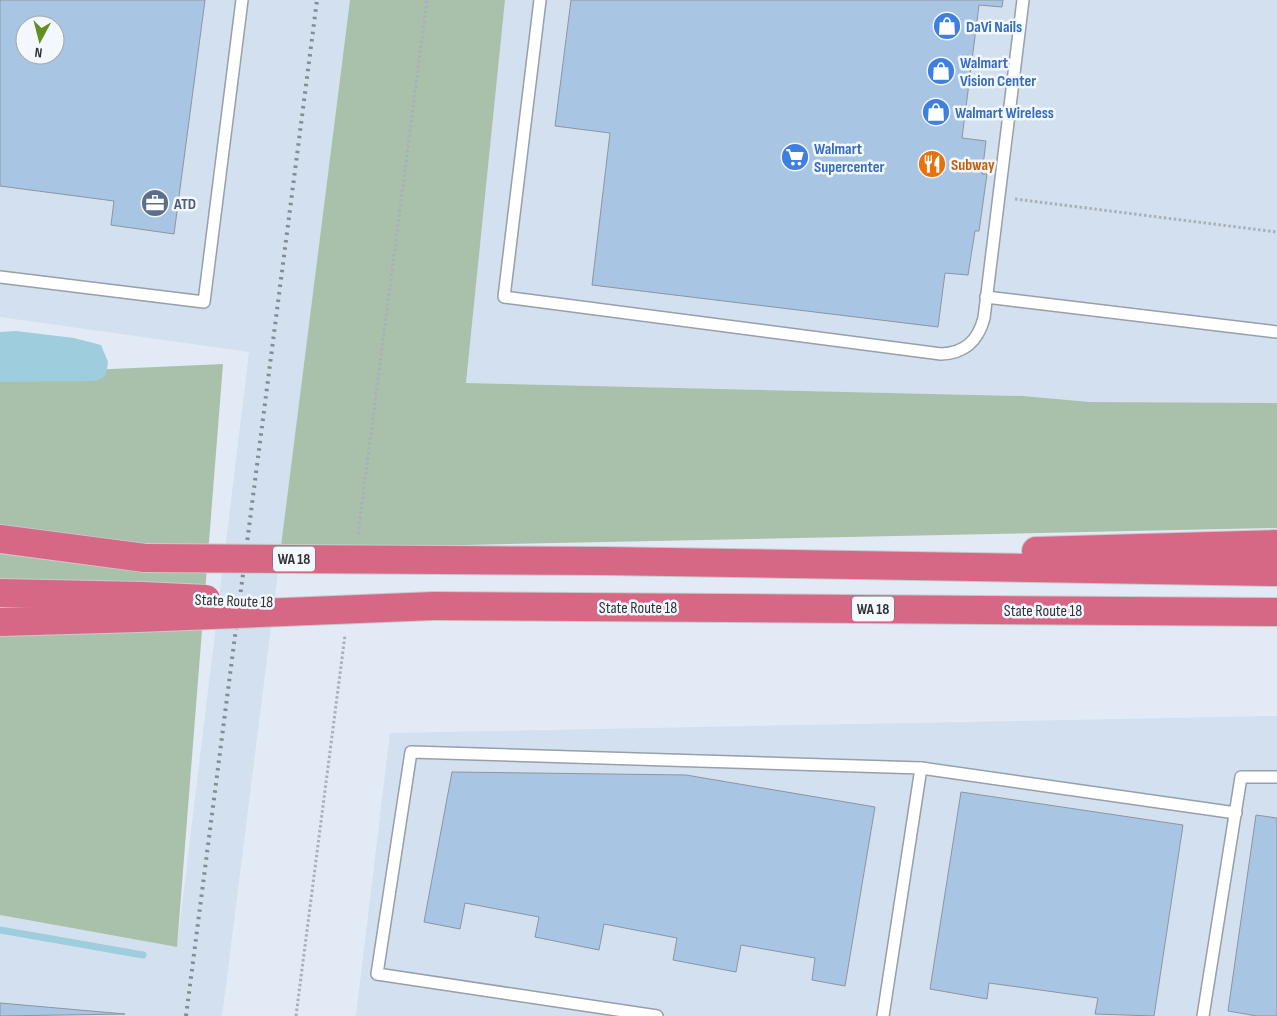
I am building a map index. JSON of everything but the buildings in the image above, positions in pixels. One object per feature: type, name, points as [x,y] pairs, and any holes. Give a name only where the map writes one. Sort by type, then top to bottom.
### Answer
[{"type":"highway","points":[[0,539],[145,558]]},
{"type":"highway","points":[[604,561],[1277,544]]},
{"type":"highway","name":"WA 18","points":[[0,555],[145,558],[604,561],[1277,572]]},
{"type":"highway","name":"State Route 18","points":[[0,593],[140,607],[434,606],[1224,611],[1277,614]]},
{"type":"highway","points":[[0,622],[140,607]]},
{"type":"lane","points":[[0,277],[204,302],[242,0]]},
{"type":"lane","points":[[540,0],[504,297],[941,354],[959,352],[976,339],[984,318],[1023,0]]},
{"type":"lane","points":[[986,297],[1277,332]]},
{"type":"lane","points":[[657,1016],[377,974],[411,752],[921,768],[1236,813]]},
{"type":"lane","points":[[882,1016],[921,768]]},
{"type":"lane","points":[[1203,1016],[1241,777],[1277,777]]},
{"type":"path","points":[[357,542],[427,0]]},
{"type":"path","points":[[998,197],[1277,232]]},
{"type":"path","points":[[296,1016],[346,631]]},
{"type":"shaded area","points":[[0,0],[350,0],[222,1016],[0,1016],[0,915],[177,947],[249,352],[0,317]]},
{"type":"shaded area","points":[[505,0],[1277,0],[1277,404],[1090,402],[1023,396],[466,383]]},
{"type":"shaded area","points":[[1277,716],[1277,1016],[356,1016],[390,733]]},
{"type":"green space","points":[[350,0],[505,0],[466,383],[1023,396],[1090,402],[1277,403],[1277,528],[466,545],[281,546]]},
{"type":"green space","points":[[223,364],[177,947],[0,915],[0,374]]},
{"type":"water","points":[[16,331],[74,338],[101,345],[108,362],[106,375],[97,381],[0,382],[0,332]]},
{"type":"waterway","points":[[0,930],[143,955]]},
{"type":"railway","points":[[186,1016],[317,0]]},
{"type":"place","name":"DaVi Nails","points":[[947,26]]},
{"type":"place","name":"Walmart Vision Center","points":[[941,71]]},
{"type":"place","name":"Walmart Wireless","points":[[936,112]]},
{"type":"place","name":"Walmart Supercenter","points":[[795,157]]},
{"type":"place","name":"Subway","points":[[932,164]]},
{"type":"place","name":"ATD","points":[[155,203]]}]
